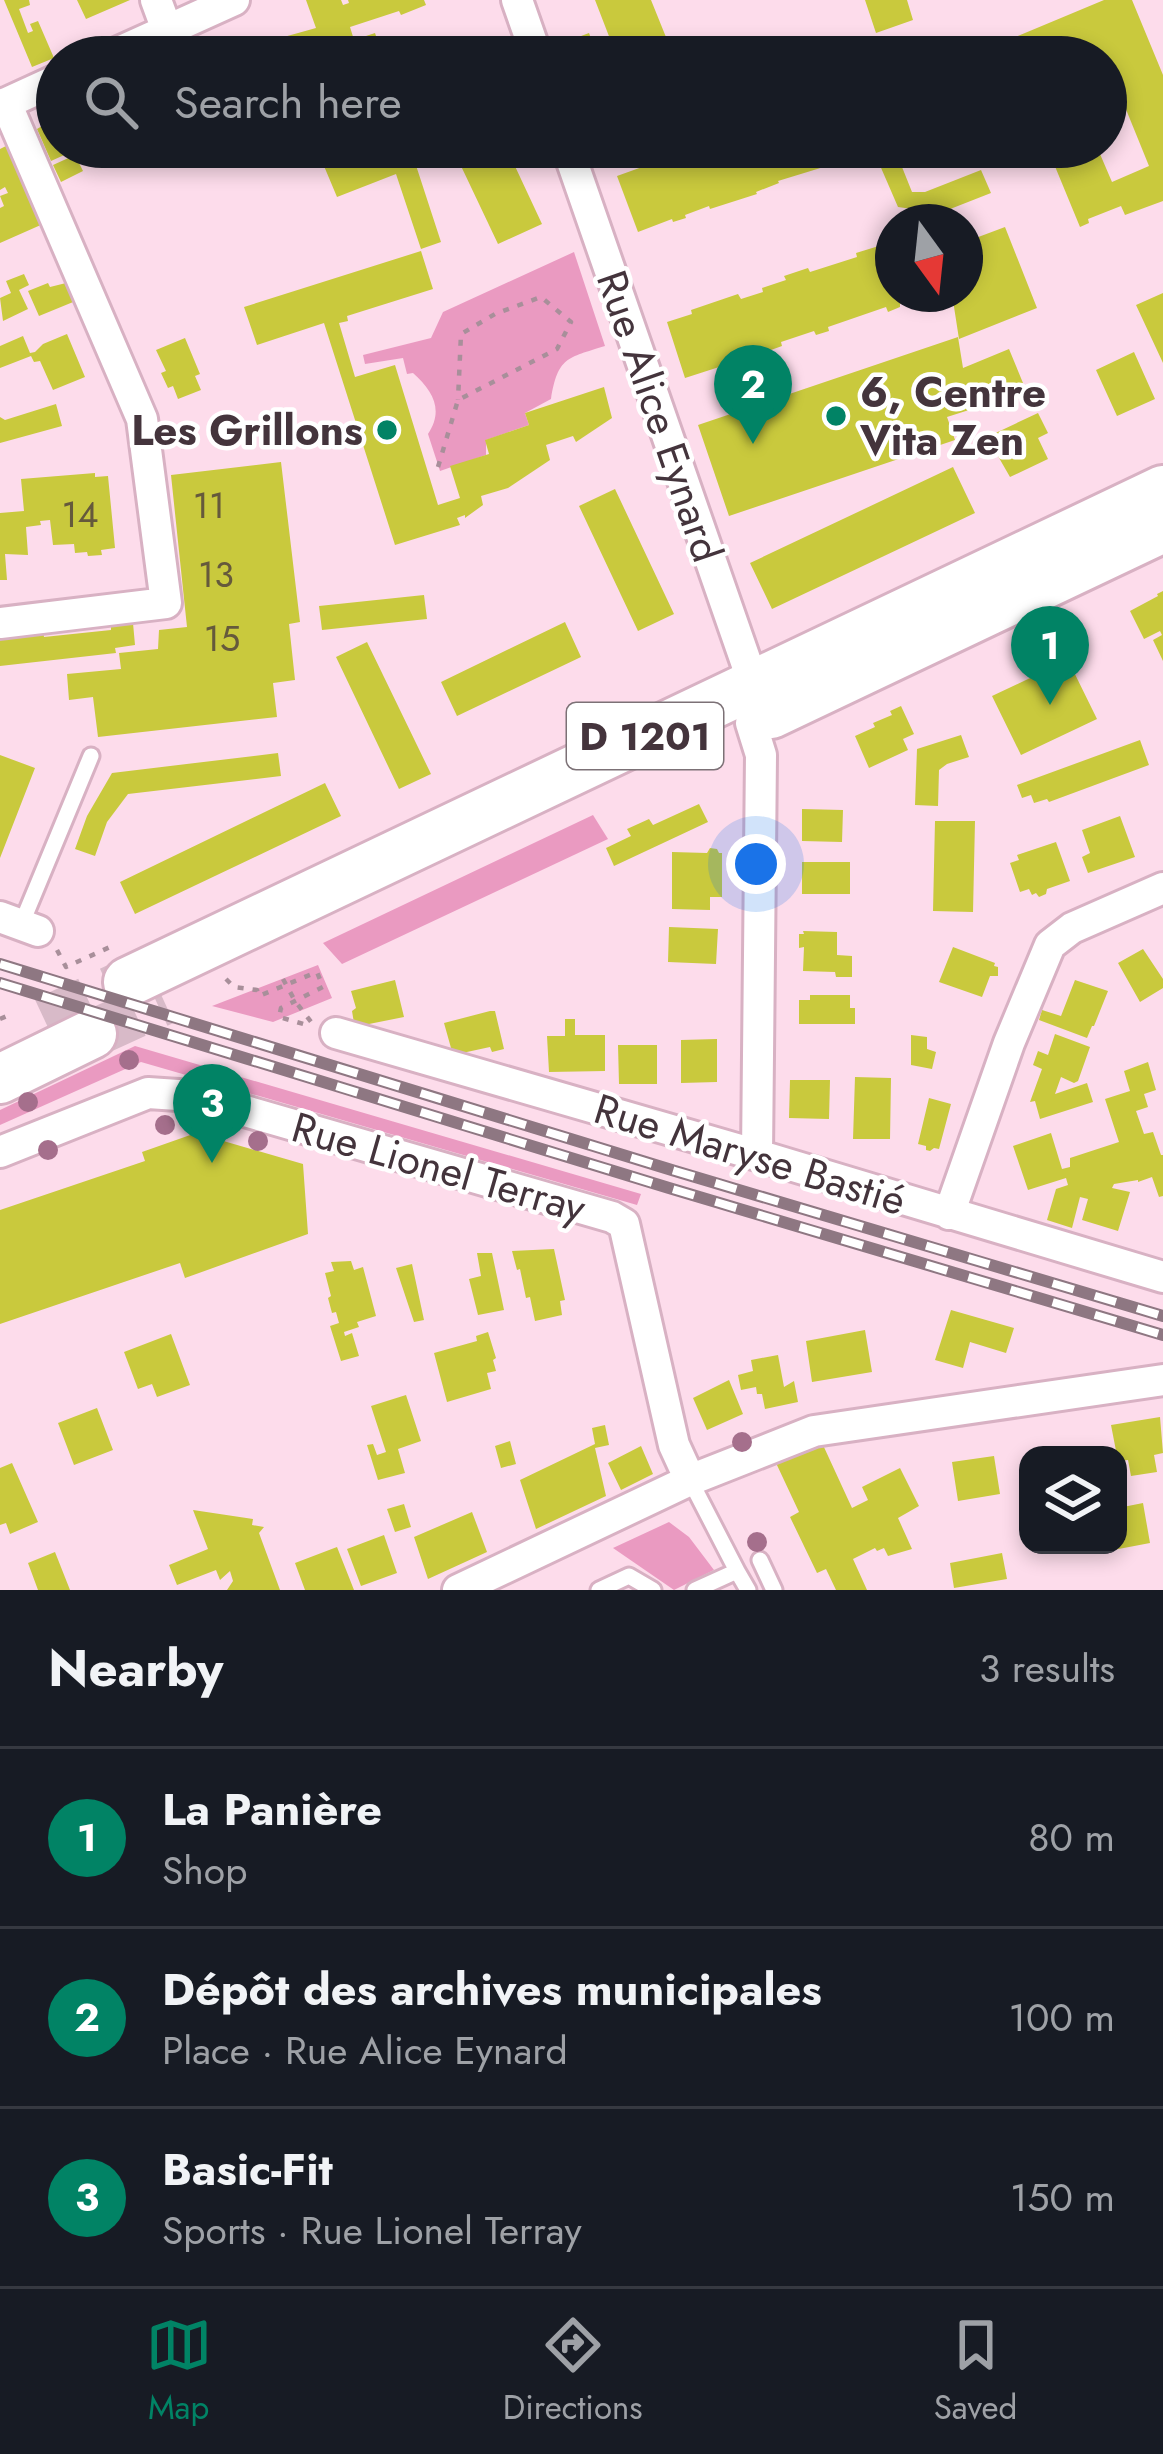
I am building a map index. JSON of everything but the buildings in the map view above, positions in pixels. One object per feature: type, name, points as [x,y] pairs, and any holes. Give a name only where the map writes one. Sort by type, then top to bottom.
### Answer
[{"type":"main road","name":"D 1201","points":[[140,974],[221,974],[1163,490]]},
{"type":"main road","name":"D 1201","points":[[140,974],[1163,528]]},
{"type":"main road","points":[[0,1079],[92,1034]]},
{"type":"street","points":[[156,0],[167,30]]},
{"type":"street","points":[[154,36],[234,0]]},
{"type":"street","points":[[517,0],[529,36]]},
{"type":"street","points":[[0,623],[166,603],[142,419],[3,104],[36,89]]},
{"type":"street","name":"Rue Alice Eynard","points":[[574,168],[752,704],[761,755],[757,1155]]},
{"type":"street","points":[[949,1214],[1009,1043],[1050,945],[1072,928],[1163,888]]},
{"type":"street","name":"Rue Maryse Bastié","points":[[336,1033],[1163,1276]]},
{"type":"street","name":"Rue Lionel Terray","points":[[0,1152],[148,1094],[194,1096],[612,1217],[624,1224],[674,1445],[690,1480]]},
{"type":"street","points":[[458,1590],[690,1480],[814,1431],[1163,1380]]},
{"type":"lane","points":[[20,924],[92,756]]},
{"type":"lane","points":[[690,1480],[748,1590]]},
{"type":"lane","points":[[760,1560],[774,1590]]},
{"type":"lane","points":[[695,1590],[737,1571]]},
{"type":"lane","points":[[599,1590],[629,1576],[652,1590]]},
{"type":"path","points":[[438,467],[458,400],[461,334],[495,314],[542,298],[571,322],[557,349],[458,400]]},
{"type":"path","points":[[20,924],[52,939],[66,967],[140,974]]},
{"type":"path","points":[[221,974],[234,987],[257,990],[259,996],[285,982],[317,972],[323,986],[295,1001],[280,1008],[279,1017],[315,1027],[295,1001],[285,982]]},
{"type":"shaded area","points":[[574,252],[605,346],[566,361],[551,399],[525,413],[529,425],[486,440],[486,455],[440,471],[428,434],[436,409],[426,387],[413,373],[407,374],[403,358],[365,364],[363,355],[431,338],[443,312]]},
{"type":"shaded area","points":[[593,815],[608,839],[342,964],[323,943]]},
{"type":"shaded area","points":[[318,965],[332,998],[273,1022],[212,1006]]},
{"type":"shaded area","points":[[135,1046],[641,1194],[637,1205],[141,1062],[0,1125],[0,1110]]},
{"type":"shaded area","points":[[669,1522],[689,1537],[714,1570],[674,1590],[613,1548]]},
{"type":"tunnel","points":[[45,1021],[128,982]]},
{"type":"tunnel","points":[[92,1034],[164,1001]]},
{"type":"railway","points":[[0,964],[1163,1316]]},
{"type":"railway","points":[[0,983],[1163,1335]]},
{"type":"place","name":"6, Centre Vita Zen","points":[[836,416]]},
{"type":"place","name":"Les Grillons","points":[[387,430]]},
{"type":"place","name":"Dépôt des archives municipales","points":[[753,444]]},
{"type":"place","name":"La Panière","points":[[1050,705]]},
{"type":"place","name":"Basic-Fit","points":[[212,1163]]}]
